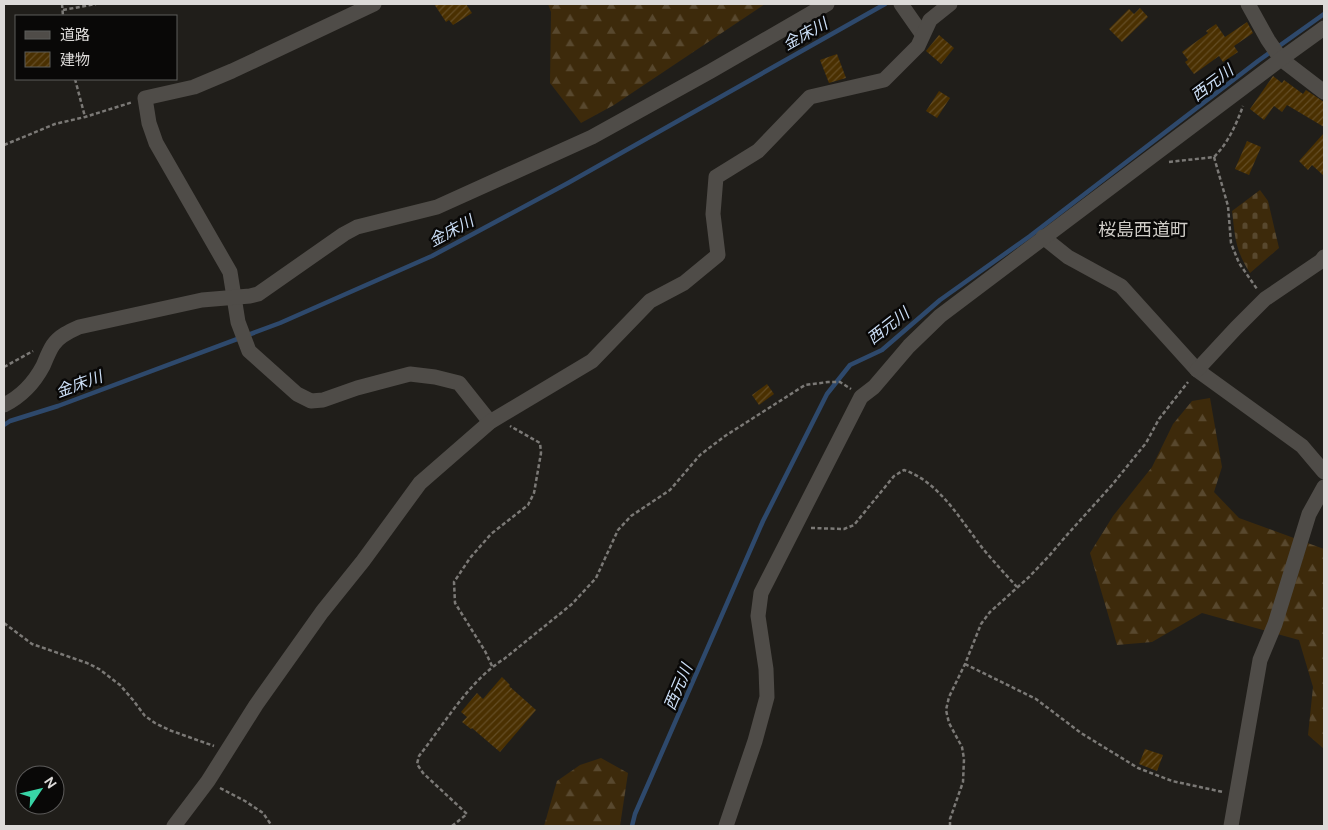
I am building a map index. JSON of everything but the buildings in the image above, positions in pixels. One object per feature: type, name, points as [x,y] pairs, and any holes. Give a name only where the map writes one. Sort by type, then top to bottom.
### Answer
[{"type":"street","points":[[374,4],[232,72],[194,87],[145,98],[148,123],[156,143],[230,272],[238,322],[249,351],[297,394],[311,401],[323,400],[357,388],[410,374],[435,377],[459,383],[493,420]]},
{"type":"street","points":[[4,405],[14,400],[31,385],[42,369],[54,344],[61,337],[79,327],[202,300],[250,296],[266,289],[344,234],[357,227],[436,206],[592,137],[828,4]]},
{"type":"street","points":[[901,4],[922,34]]},
{"type":"street","points":[[174,826],[208,781],[256,705],[322,612],[363,561],[420,483],[493,420],[592,361],[650,301],[684,283],[718,255],[713,214],[716,177],[758,152],[810,97],[884,80],[914,52],[930,20],[950,4]]},
{"type":"street","points":[[1248,4],[1281,59],[1324,92]]},
{"type":"street","points":[[726,826],[755,741],[767,697],[766,670],[758,616],[761,593],[862,397],[874,387],[909,346],[940,316],[1324,28]]},
{"type":"street","points":[[1043,238],[1068,257],[1122,286],[1197,370],[1302,446],[1324,472]]},
{"type":"street","points":[[1197,370],[1265,299],[1321,261],[1324,257]]},
{"type":"street","points":[[1231,826],[1260,660],[1275,624],[1309,514],[1324,487]]},
{"type":"path","points":[[62,4],[63,15]]},
{"type":"path","points":[[63,10],[96,4]]},
{"type":"path","points":[[75,80],[85,117]]},
{"type":"path","points":[[1141,164],[1214,158],[1236,125],[1251,83]]},
{"type":"path","points":[[4,145],[55,124],[85,117],[145,98]]},
{"type":"path","points":[[1214,158],[1228,206],[1231,243],[1239,263],[1265,299]]},
{"type":"path","points":[[4,367],[38,348],[54,344]]},
{"type":"path","points":[[950,826],[950,819],[963,782],[964,759],[962,748],[949,723],[946,710],[949,697],[981,624],[990,612],[1049,556],[1112,485],[1146,443],[1159,419],[1197,370]]},
{"type":"path","points":[[452,826],[467,814],[423,773],[417,764],[419,756],[470,689],[492,666],[504,659],[572,604],[596,578],[618,530],[631,516],[670,490],[700,455],[725,436],[805,386],[840,382],[850,388]]},
{"type":"path","points":[[492,666],[485,650],[455,603],[454,582],[470,558],[491,534],[528,505],[534,493],[541,453],[540,443],[493,420]]},
{"type":"path","points":[[793,528],[844,529],[854,525],[894,476],[904,470],[915,474],[944,498],[985,551],[1018,587]]},
{"type":"path","points":[[4,623],[32,644],[99,669],[120,685],[145,716],[155,723],[169,730],[228,751]]},
{"type":"path","points":[[965,664],[1036,699],[1081,733],[1138,768],[1172,781],[1237,795]]},
{"type":"path","points":[[208,781],[263,813],[272,826]]},
{"type":"green space","points":[[548,4],[765,4],[614,105],[581,123],[550,83],[551,12]]},
{"type":"green space","points":[[1260,190],[1268,201],[1279,248],[1250,273],[1241,257],[1235,236],[1232,211]]},
{"type":"green space","points":[[1210,398],[1222,467],[1214,492],[1239,518],[1324,549],[1324,749],[1308,735],[1313,687],[1299,640],[1202,613],[1152,642],[1117,645],[1090,553],[1113,516],[1152,467],[1173,424],[1192,401]]},
{"type":"green space","points":[[601,758],[628,773],[620,826],[544,826],[557,781],[580,765]]},
{"type":"waterway","name":"金床川","points":[[4,425],[10,421],[58,406],[280,323],[432,256],[568,183],[885,4]]},
{"type":"waterway","name":"西元川","points":[[632,826],[635,814],[763,521],[827,394],[850,365],[882,350],[940,300],[1030,236],[1258,61],[1324,14]]},
{"type":"district","name":"桜島西道町","points":[[1143,230]]}]
